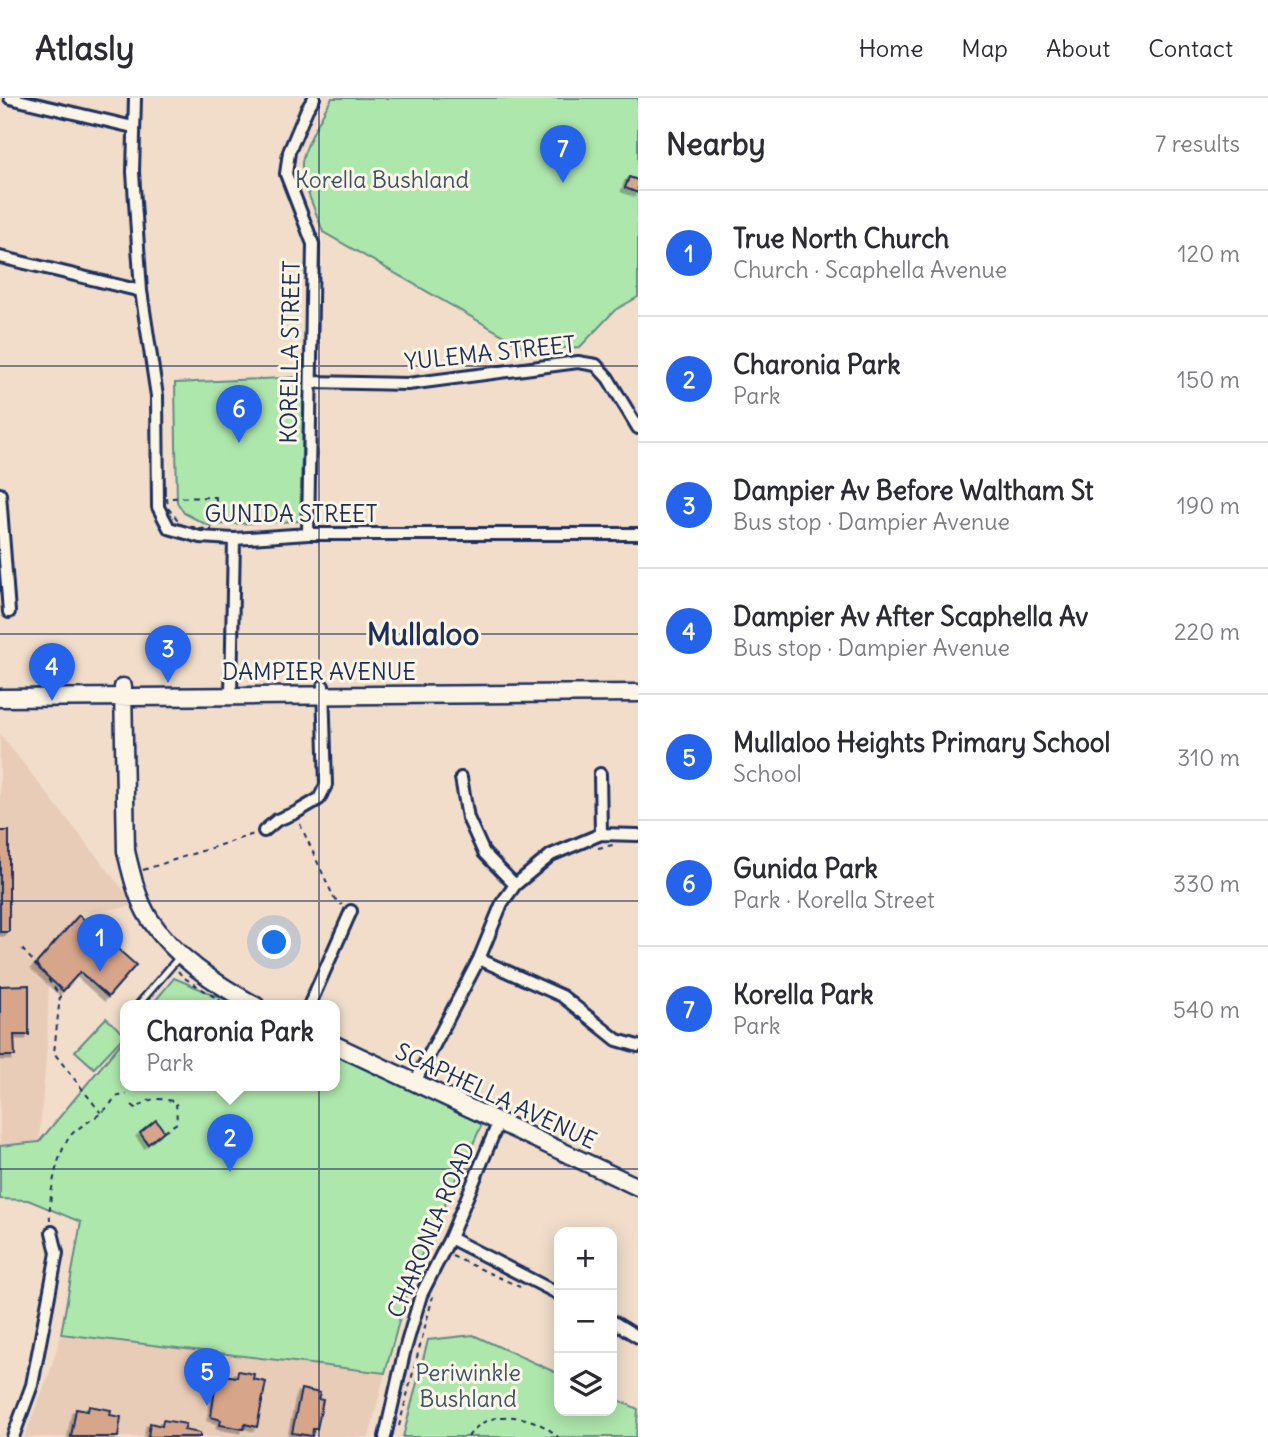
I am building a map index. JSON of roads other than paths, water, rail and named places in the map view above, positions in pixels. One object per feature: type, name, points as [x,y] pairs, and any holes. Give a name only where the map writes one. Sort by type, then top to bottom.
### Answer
[{"type":"main road","name":"DAMPIER AVENUE","points":[[323,691],[638,684]]},
{"type":"main road","name":"DAMPIER AVENUE","points":[[0,688],[638,693]]},
{"type":"main road","name":"DAMPIER AVENUE","points":[[0,698],[124,691]]},
{"type":"main road","points":[[124,691],[127,851],[132,874],[148,917],[181,955],[221,987],[245,1000]]},
{"type":"main road","name":"SCAPHELLA AVENUE","points":[[340,1047],[638,1187]]},
{"type":"street","points":[[10,98],[133,127]]},
{"type":"street","name":"GUNIDA STREET","points":[[135,98],[133,172],[141,292],[157,396],[158,507],[169,528],[200,537],[234,539],[308,534],[638,534]]},
{"type":"street","name":"KORELLA STREET","points":[[308,534],[313,244],[286,174],[289,152],[314,98]]},
{"type":"street","points":[[0,257],[141,292]]},
{"type":"street","name":"YULEMA STREET","points":[[312,382],[408,384],[578,362],[596,365],[608,378],[638,428]]},
{"type":"street","points":[[0,494],[9,612]]},
{"type":"street","points":[[232,690],[234,539]]},
{"type":"street","points":[[264,831],[277,820],[319,799],[326,785],[323,691]]},
{"type":"street","points":[[600,774],[601,834]]},
{"type":"street","points":[[461,778],[468,818],[484,853],[515,885]]},
{"type":"street","points":[[415,1082],[479,959],[502,903],[515,885],[551,855],[601,834],[638,835]]},
{"type":"street","points":[[312,1000],[351,911]]},
{"type":"street","points":[[479,959],[562,996],[617,1040],[638,1046]]},
{"type":"street","name":"CHARONIA ROAD","points":[[385,1437],[404,1353],[421,1295],[453,1240],[499,1121]]},
{"type":"street","points":[[13,1437],[32,1385],[57,1254],[52,1232]]},
{"type":"street","points":[[453,1240],[554,1291]]},
{"type":"street","points":[[617,1324],[638,1337]]},
{"type":"lane","points":[[141,1000],[181,955]]},
{"type":"place","name":"Korella Park","points":[[563,183]]},
{"type":"place","name":"Gunida Park","points":[[239,443]]},
{"type":"place","name":"Dampier Av Before Waltham St","points":[[168,683]]},
{"type":"place","name":"Dampier Av After Scaphella Av","points":[[52,701]]},
{"type":"place","name":"True North Church","points":[[100,972]]},
{"type":"place","name":"Charonia Park","points":[[230,1172]]},
{"type":"place","name":"Mullaloo Heights Primary School","points":[[207,1406]]},
{"type":"district","name":"Mullaloo","points":[[423,635]]},
{"type":"park label","name":"Korella Bushland","points":[[382,180]]},
{"type":"park label","name":"Periwinkle Bushland","points":[[468,1386]]}]
